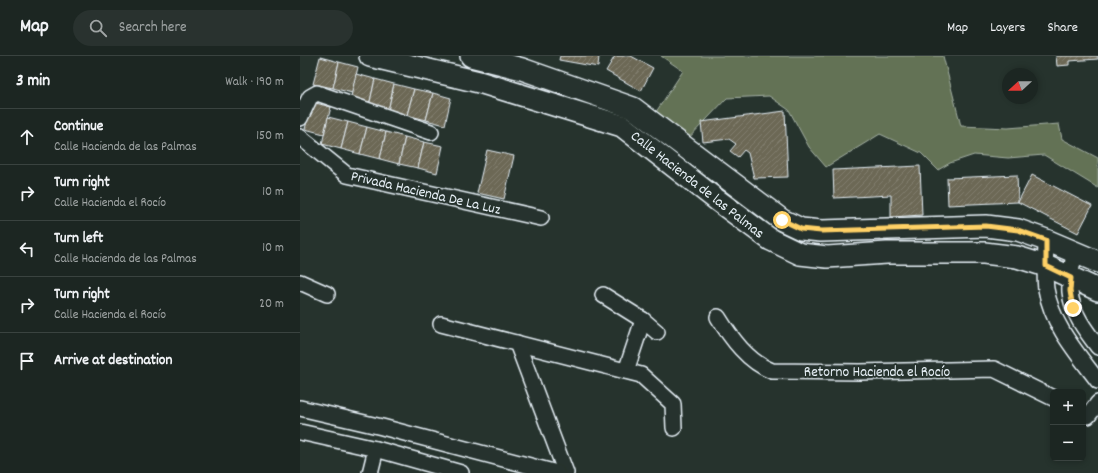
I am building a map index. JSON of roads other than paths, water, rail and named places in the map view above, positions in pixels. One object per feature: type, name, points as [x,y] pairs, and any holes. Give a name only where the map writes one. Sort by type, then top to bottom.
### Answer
[{"type":"main road","name":"Calle Hacienda de las Palmas","points":[[370,56],[479,82],[622,126],[771,240],[800,254],[827,257],[887,253],[984,253],[1017,257],[1046,266],[1098,290]]},
{"type":"main road","name":"Calle Hacienda de las Palmas","points":[[471,56],[522,69],[633,108],[782,220],[801,229],[821,231],[986,226],[1018,230],[1074,251],[1098,262]]},
{"type":"street","points":[[300,118],[310,97],[317,93],[431,132]]},
{"type":"street","name":"Privada Hacienda De La Luz","points":[[300,137],[347,175],[541,218]]},
{"type":"street","points":[[1046,240],[1046,289],[1054,315],[1066,338],[1098,381]]},
{"type":"street","points":[[1074,251],[1070,291],[1073,308],[1082,327],[1095,343],[1077,352]]},
{"type":"street","points":[[300,282],[327,294]]},
{"type":"street","points":[[603,295],[642,320],[657,332]]},
{"type":"street","name":"Retorno Hacienda el Rocío","points":[[718,317],[728,332],[747,354],[760,365],[772,371],[860,372],[994,369],[1050,397]]},
{"type":"street","points":[[626,371],[642,320]]},
{"type":"street","points":[[441,324],[641,375],[673,404],[674,428]]},
{"type":"street","points":[[1066,338],[1082,327]]},
{"type":"street","points":[[516,343],[566,473]]},
{"type":"street","points":[[1090,416],[1098,403]]},
{"type":"street","points":[[300,408],[382,427],[557,473]]},
{"type":"street","points":[[300,432],[376,449],[461,473]]},
{"type":"street","points":[[370,473],[376,449]]}]
